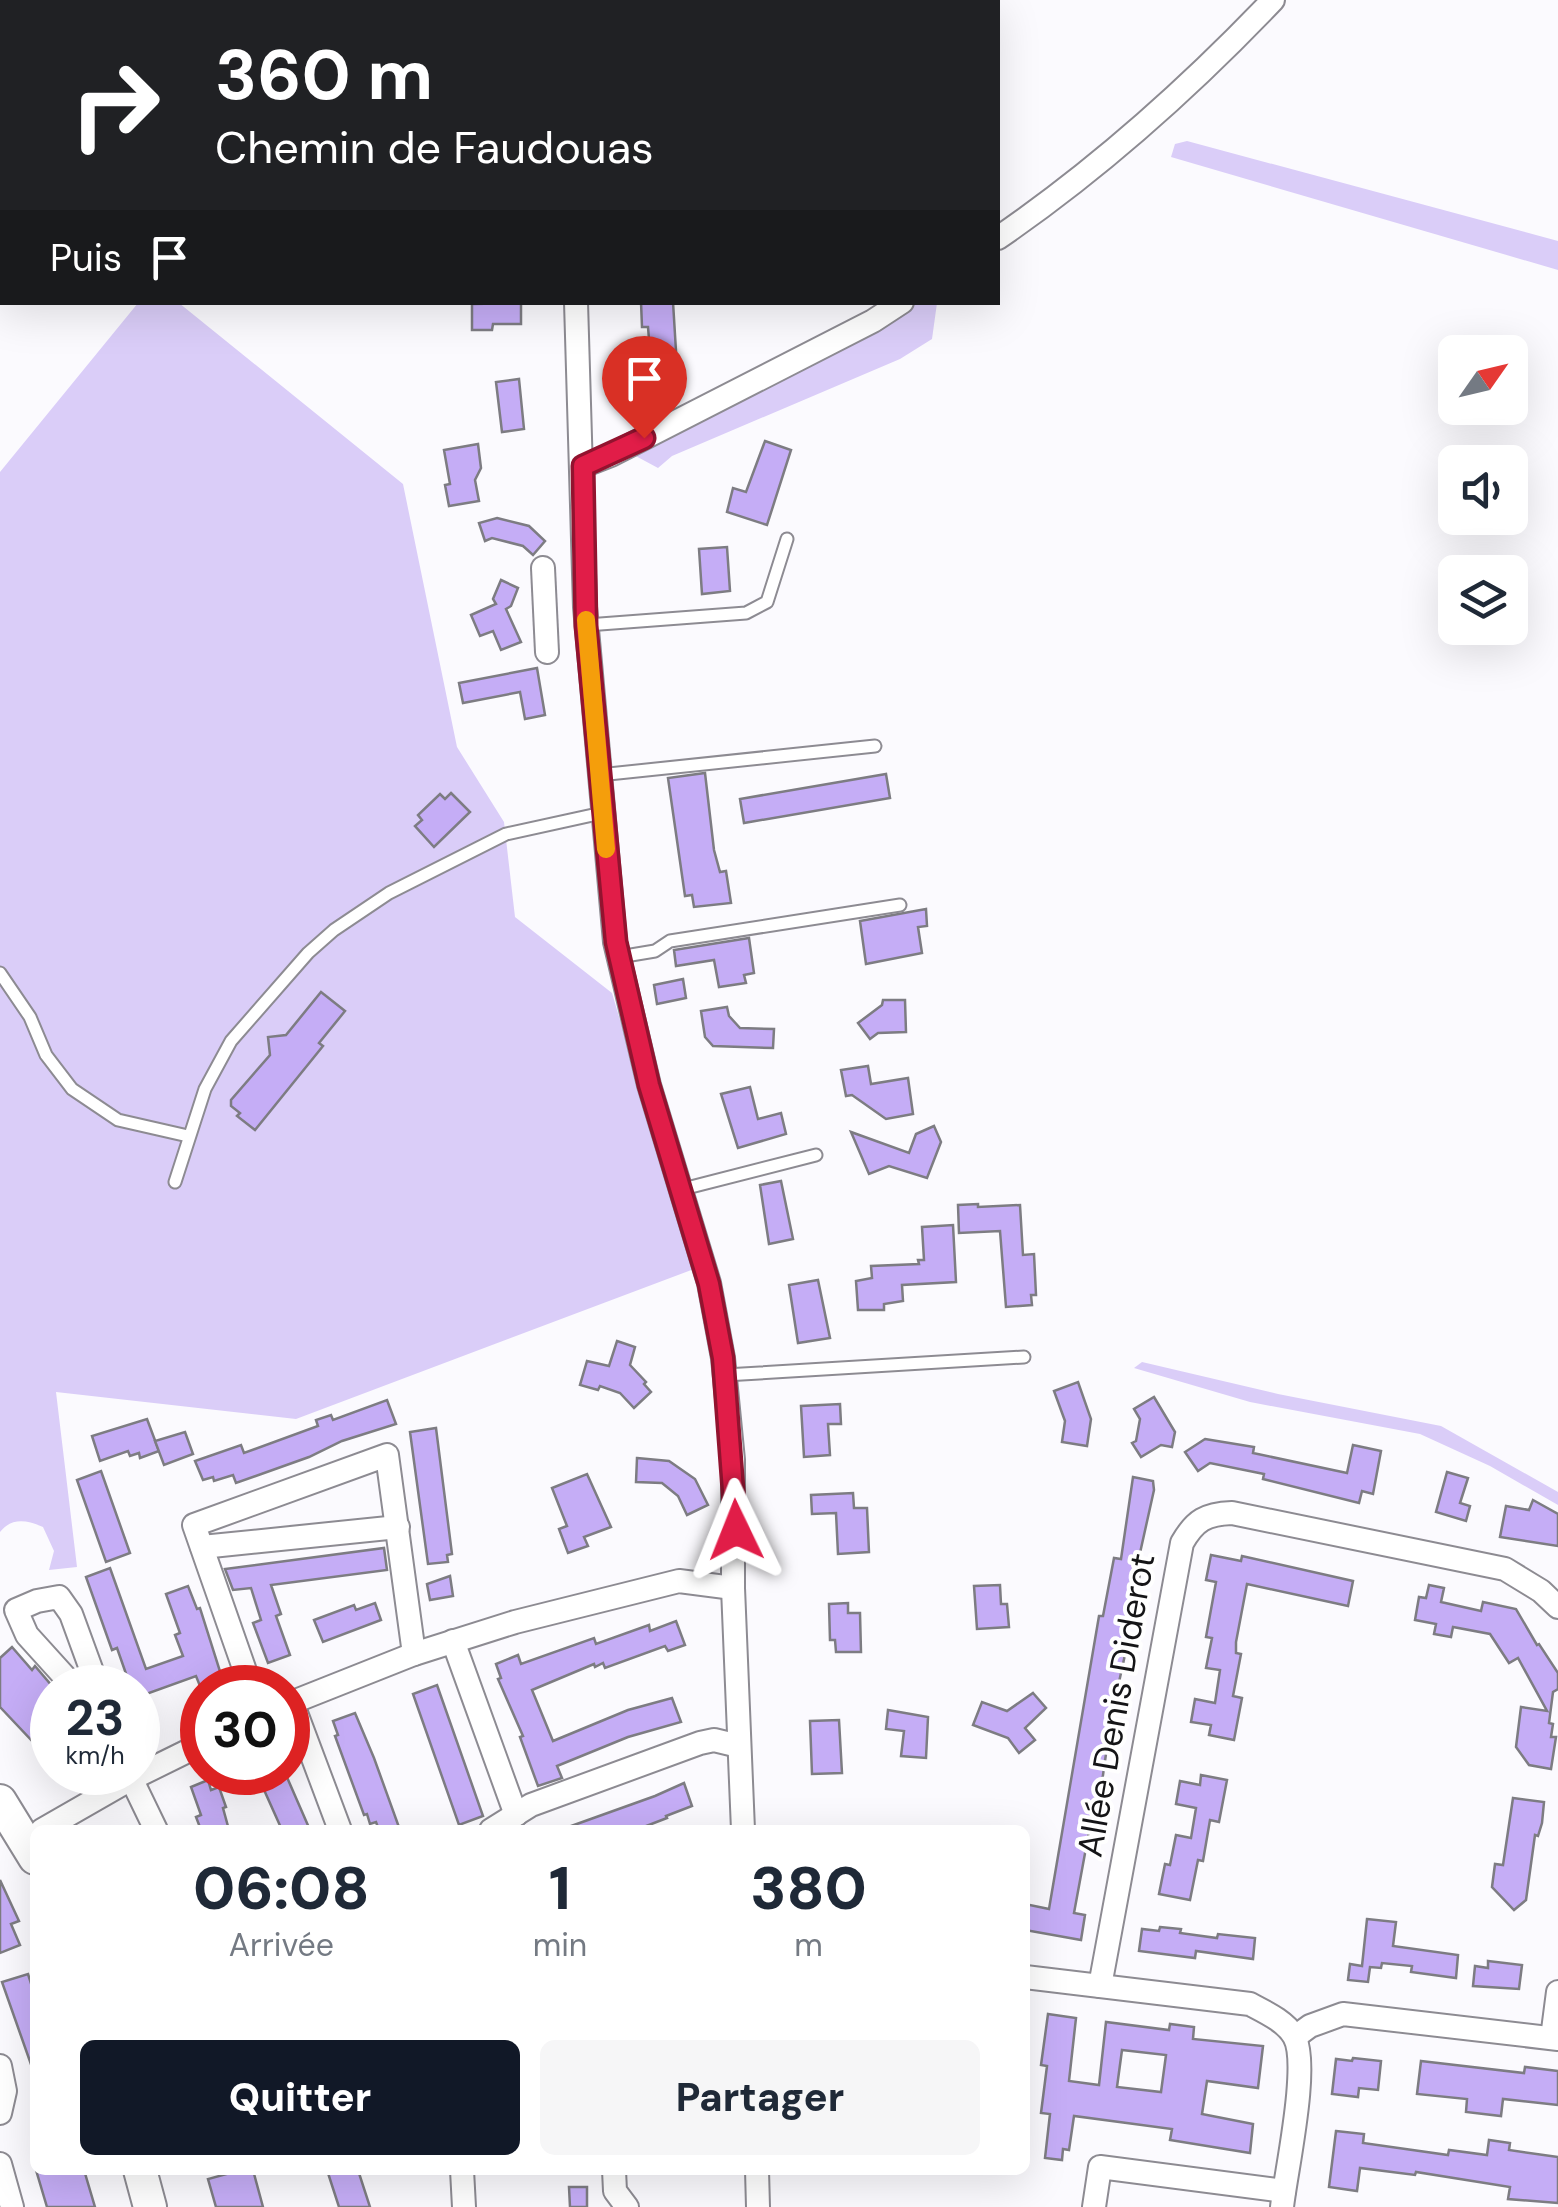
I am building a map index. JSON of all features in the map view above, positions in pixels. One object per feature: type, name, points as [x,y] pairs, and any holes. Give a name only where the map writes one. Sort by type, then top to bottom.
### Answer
[{"type":"street","points":[[1000,237],[1042,208],[1218,58],[1272,0]]},
{"type":"street","points":[[576,305],[586,616],[602,813],[619,957],[679,1190],[709,1284],[724,1375],[735,1513],[743,1825]]},
{"type":"street","points":[[583,466],[874,321],[898,305]]},
{"type":"street","points":[[543,568],[548,652]]},
{"type":"street","points":[[545,610],[586,616]]},
{"type":"street","points":[[242,1665],[194,1525],[387,1455],[414,1654]]},
{"type":"street","name":"Allée Denis Diderot","points":[[1100,1986],[1182,1543],[1193,1524],[1210,1514],[1232,1513],[1506,1569],[1542,1591],[1558,1607]]},
{"type":"street","points":[[202,1547],[398,1527]]},
{"type":"street","points":[[310,1695],[453,1641],[680,1581],[734,1588]]},
{"type":"street","points":[[54,1665],[27,1636],[16,1610],[36,1601],[59,1598],[71,1614],[90,1665]]},
{"type":"street","points":[[453,1641],[516,1815]]},
{"type":"street","points":[[499,1825],[530,1805],[700,1743],[714,1740],[739,1746]]},
{"type":"street","points":[[310,1754],[338,1825]]},
{"type":"street","points":[[56,1825],[102,1795]]},
{"type":"street","points":[[139,1795],[154,1825]]},
{"type":"street","points":[[0,1801],[30,1835]]},
{"type":"street","points":[[1030,1978],[1250,2004],[1276,2018],[1295,2037],[1301,2066],[1283,2199],[1100,2167],[1094,2207]]},
{"type":"street","points":[[1295,2037],[1310,2026],[1343,2014],[1555,2038],[1558,1992]]},
{"type":"street","points":[[0,2066],[5,2091],[0,2113]]},
{"type":"street","points":[[0,2164],[12,2207]]},
{"type":"street","points":[[141,2175],[150,2207]]},
{"type":"street","points":[[462,2175],[464,2207]]},
{"type":"street","points":[[614,2175],[614,2191],[627,2207]]},
{"type":"street","points":[[757,2175],[758,2207]]},
{"type":"lane","points":[[586,616],[746,614],[766,602],[787,539]]},
{"type":"lane","points":[[599,775],[875,746]]},
{"type":"lane","points":[[174,1182],[205,1089],[231,1041],[284,979],[334,930],[389,893],[506,834],[602,813]]},
{"type":"lane","points":[[619,957],[655,952],[670,941],[900,905]]},
{"type":"lane","points":[[0,974],[30,1017],[46,1055],[72,1089],[118,1120],[188,1136]]},
{"type":"lane","points":[[679,1190],[816,1156]]},
{"type":"lane","points":[[724,1375],[1024,1357]]},
{"type":"shaded area","points":[[1187,141],[1558,241],[1558,270],[1171,157],[1175,144]]},
{"type":"shaded area","points":[[136,305],[181,305],[403,484],[457,747],[504,822],[515,917],[612,993],[694,1269],[296,1419],[56,1392],[77,1567],[49,1570],[54,1551],[43,1527],[20,1521],[0,1532],[0,472]]},
{"type":"shaded area","points":[[911,305],[937,305],[932,339],[900,359],[672,456],[658,468],[632,454],[810,363]]},
{"type":"shaded area","points":[[1142,1362],[1441,1426],[1558,1492],[1558,1505],[1490,1466],[1420,1434],[1250,1402],[1134,1368]]},
{"type":"building","points":[[472,305],[521,305],[521,324],[493,324],[492,330],[472,330]]},
{"type":"building","points":[[641,305],[673,305],[676,351],[650,352],[648,327],[642,327]]},
{"type":"building","points":[[519,379],[524,429],[502,432],[496,382]]},
{"type":"building","points":[[765,441],[791,450],[767,525],[727,512],[733,488],[746,492]]},
{"type":"building","points":[[478,444],[481,468],[475,480],[479,501],[449,506],[444,450]]},
{"type":"building","points":[[497,518],[529,526],[545,541],[533,555],[523,546],[492,538],[485,541],[479,523]]},
{"type":"building","points":[[727,547],[730,591],[702,594],[699,549]]},
{"type":"building","points":[[501,580],[518,588],[506,609],[521,642],[501,650],[493,631],[480,636],[471,615],[496,604],[493,599]]},
{"type":"building","points":[[537,668],[545,715],[525,719],[520,692],[463,703],[459,683]]},
{"type":"building","points":[[705,773],[714,850],[720,872],[726,871],[731,903],[694,907],[692,895],[685,896],[668,778]]},
{"type":"building","points":[[886,774],[890,798],[744,823],[740,799]]},
{"type":"building","points":[[451,793],[470,812],[434,847],[415,826],[422,820],[418,815],[440,794],[445,799]]},
{"type":"building","points":[[926,909],[927,926],[918,927],[922,953],[866,964],[860,921]]},
{"type":"building","points":[[749,938],[754,973],[744,975],[746,983],[719,987],[714,960],[676,966],[674,950]]},
{"type":"building","points":[[683,979],[686,998],[657,1004],[654,985]]},
{"type":"building","points":[[321,992],[345,1011],[319,1043],[323,1046],[255,1130],[237,1116],[240,1113],[231,1106],[231,1100],[270,1055],[268,1037],[286,1035]]},
{"type":"building","points":[[883,1000],[905,1000],[906,1032],[878,1033],[870,1039],[858,1023],[882,1005]]},
{"type":"building","points":[[727,1007],[729,1016],[740,1028],[774,1029],[773,1048],[713,1046],[705,1037],[701,1011]]},
{"type":"building","points":[[868,1066],[871,1084],[908,1078],[913,1114],[886,1119],[852,1095],[846,1096],[841,1070]]},
{"type":"building","points":[[750,1087],[758,1119],[781,1113],[786,1134],[738,1148],[721,1094]]},
{"type":"building","points":[[934,1126],[941,1142],[927,1178],[889,1166],[869,1174],[851,1132],[909,1153],[916,1134]]},
{"type":"building","points":[[781,1181],[793,1239],[769,1244],[760,1185]]},
{"type":"building","points":[[958,1205],[1020,1205],[1023,1255],[1034,1254],[1036,1295],[1031,1295],[1032,1305],[1006,1307],[1000,1231],[959,1233]]},
{"type":"building","points":[[953,1225],[956,1282],[902,1285],[903,1301],[884,1304],[884,1310],[858,1310],[856,1281],[872,1278],[871,1266],[919,1264],[918,1260],[924,1260],[922,1227]]},
{"type":"building","points":[[818,1280],[830,1338],[798,1343],[789,1285]]},
{"type":"building","points":[[617,1341],[635,1347],[630,1365],[651,1392],[634,1408],[620,1393],[580,1385],[587,1361],[609,1366]]},
{"type":"building","points":[[1078,1382],[1091,1419],[1087,1446],[1062,1442],[1065,1421],[1054,1391]]},
{"type":"building","points":[[1154,1397],[1175,1432],[1172,1447],[1161,1445],[1141,1457],[1132,1443],[1136,1441],[1140,1419],[1134,1409]]},
{"type":"building","points":[[387,1400],[396,1424],[236,1483],[233,1475],[203,1480],[195,1461],[241,1445],[244,1453],[318,1426],[316,1420],[331,1415],[333,1420]]},
{"type":"building","points":[[840,1404],[841,1424],[828,1424],[830,1455],[804,1457],[801,1406]]},
{"type":"building","points":[[147,1419],[159,1451],[140,1458],[139,1453],[130,1456],[128,1451],[100,1461],[92,1436]]},
{"type":"building","points":[[436,1428],[452,1554],[447,1555],[448,1562],[428,1564],[410,1432]]},
{"type":"building","points":[[185,1432],[193,1454],[164,1465],[155,1441]]},
{"type":"building","points":[[1205,1439],[1254,1447],[1253,1453],[1347,1473],[1353,1445],[1381,1451],[1373,1494],[1362,1491],[1359,1503],[1263,1479],[1264,1474],[1210,1463],[1198,1471],[1185,1452]]},
{"type":"building","points":[[637,1458],[669,1461],[695,1479],[708,1505],[687,1515],[678,1496],[662,1483],[636,1482]]},
{"type":"building","points":[[101,1471],[130,1553],[106,1562],[77,1480]]},
{"type":"building","points":[[1447,1472],[1468,1478],[1460,1503],[1470,1506],[1466,1521],[1436,1512]]},
{"type":"building","points":[[587,1474],[611,1527],[584,1537],[588,1546],[568,1553],[559,1529],[567,1526],[552,1488]]},
{"type":"building","points":[[1133,1477],[1153,1481],[1102,1782],[1074,1913],[1085,1915],[1081,1940],[1030,1931],[1030,1905],[1049,1909],[1099,1616],[1103,1616],[1114,1558],[1121,1559]]},
{"type":"building","points":[[853,1493],[854,1508],[867,1508],[869,1552],[838,1554],[836,1513],[812,1514],[811,1495]]},
{"type":"building","points":[[1533,1500],[1558,1514],[1558,1546],[1500,1537],[1506,1506],[1529,1510]]},
{"type":"building","points":[[384,1548],[387,1570],[271,1585],[281,1614],[276,1616],[290,1655],[268,1663],[253,1623],[261,1620],[251,1588],[233,1590],[225,1569]]},
{"type":"building","points":[[1211,1555],[1241,1561],[1242,1556],[1353,1581],[1348,1606],[1247,1584],[1236,1642],[1236,1653],[1241,1654],[1233,1696],[1242,1698],[1234,1740],[1209,1735],[1211,1725],[1191,1722],[1195,1699],[1215,1703],[1220,1670],[1206,1668],[1212,1638],[1206,1637],[1216,1582],[1206,1580]]},
{"type":"building","points":[[110,1568],[145,1665],[123,1665],[117,1648],[112,1650],[86,1577]]},
{"type":"building","points":[[450,1576],[453,1596],[430,1600],[427,1584]]},
{"type":"building","points":[[1000,1585],[1001,1604],[1007,1604],[1009,1627],[977,1629],[974,1586]]},
{"type":"building","points":[[1429,1585],[1444,1588],[1441,1602],[1481,1611],[1483,1602],[1516,1609],[1558,1673],[1549,1723],[1553,1724],[1551,1737],[1556,1737],[1551,1769],[1529,1765],[1516,1747],[1521,1707],[1547,1711],[1518,1658],[1509,1663],[1490,1634],[1453,1627],[1451,1637],[1434,1634],[1436,1624],[1415,1620],[1419,1597],[1426,1598]]},
{"type":"building","points":[[188,1586],[197,1609],[200,1608],[218,1665],[180,1665],[180,1682],[160,1689],[157,1665],[183,1656],[175,1635],[180,1633],[166,1594]]},
{"type":"building","points":[[375,1603],[381,1620],[323,1642],[314,1620],[354,1605],[356,1610]]},
{"type":"building","points":[[848,1603],[848,1613],[860,1613],[861,1652],[836,1652],[835,1640],[830,1640],[829,1604]]},
{"type":"building","points":[[676,1621],[685,1645],[668,1651],[665,1646],[605,1668],[603,1663],[595,1667],[594,1664],[532,1690],[553,1741],[628,1710],[672,1698],[681,1722],[628,1737],[557,1766],[562,1778],[538,1786],[496,1664],[518,1655],[521,1664],[594,1638],[596,1644],[649,1625],[650,1631]]},
{"type":"building","points":[[12,1647],[30,1668],[30,1739],[0,1707],[0,1658]]},
{"type":"building","points":[[437,1685],[483,1816],[459,1825],[413,1694]]},
{"type":"building","points":[[1033,1693],[1046,1708],[1025,1728],[1035,1740],[1019,1753],[1008,1738],[973,1725],[982,1702],[1007,1711]]},
{"type":"building","points":[[888,1710],[928,1717],[926,1758],[901,1756],[904,1731],[886,1729]]},
{"type":"building","points":[[355,1713],[398,1825],[370,1824],[367,1814],[364,1815],[333,1721]]},
{"type":"building","points":[[839,1720],[842,1773],[812,1774],[810,1721]]},
{"type":"building","points":[[1201,1775],[1227,1780],[1219,1822],[1210,1820],[1203,1861],[1198,1860],[1190,1900],[1159,1894],[1176,1835],[1191,1838],[1196,1808],[1176,1804],[1180,1781],[1200,1785]]},
{"type":"building","points":[[684,1783],[692,1806],[649,1825],[574,1825]]},
{"type":"building","points":[[194,1795],[222,1795],[228,1825],[199,1825],[196,1817],[201,1815]]},
{"type":"building","points":[[266,1795],[295,1795],[308,1825],[280,1825]]},
{"type":"building","points":[[1513,1798],[1544,1802],[1526,1900],[1514,1910],[1492,1887],[1495,1864],[1503,1865]]},
{"type":"building","points":[[0,1880],[19,1921],[11,1924],[20,1945],[0,1953]]},
{"type":"building","points":[[1367,1919],[1396,1922],[1393,1946],[1458,1955],[1456,1978],[1411,1972],[1412,1966],[1382,1963],[1381,1968],[1370,1967],[1368,1982],[1348,1980],[1350,1964],[1362,1966]]},
{"type":"building","points":[[1160,1927],[1217,1938],[1218,1934],[1255,1938],[1253,1959],[1196,1951],[1195,1958],[1139,1951],[1142,1929],[1159,1931]]},
{"type":"building","points":[[1488,1961],[1522,1965],[1519,1989],[1473,1986],[1475,1966],[1488,1968]]},
{"type":"building","points":[[28,1974],[30,2061],[2,1982]]},
{"type":"building","points":[[1048,2014],[1076,2018],[1069,2081],[1099,2085],[1106,2022],[1169,2030],[1170,2024],[1194,2027],[1193,2039],[1263,2046],[1258,2088],[1207,2081],[1202,2114],[1253,2124],[1250,2153],[1170,2140],[1172,2129],[1074,2116],[1069,2150],[1063,2149],[1062,2160],[1045,2158],[1050,2114],[1041,2113],[1047,2066],[1041,2065]],"holes":[[[1122,2050],[1166,2055],[1161,2092],[1117,2087]]]},
{"type":"building","points":[[1336,2059],[1381,2061],[1378,2090],[1359,2088],[1358,2097],[1332,2094]]},
{"type":"building","points":[[1421,2061],[1524,2073],[1525,2067],[1558,2071],[1558,2105],[1503,2099],[1501,2116],[1466,2112],[1467,2099],[1417,2094]]},
{"type":"building","points":[[1336,2131],[1364,2134],[1363,2143],[1448,2155],[1449,2150],[1487,2155],[1489,2140],[1510,2143],[1509,2150],[1558,2157],[1558,2203],[1508,2199],[1510,2187],[1416,2172],[1415,2175],[1360,2168],[1357,2191],[1329,2187]]},
{"type":"building","points":[[37,2175],[85,2175],[95,2207],[47,2207]]},
{"type":"building","points":[[254,2175],[263,2207],[216,2207],[208,2179]]},
{"type":"building","points":[[329,2175],[360,2175],[370,2207],[339,2207]]},
{"type":"building","points":[[569,2187],[587,2187],[587,2207],[570,2207]]},
{"type":"slow traffic","points":[[586,620],[606,849]]},
{"type":"route","points":[[644,438],[583,466],[585,607],[592,695],[616,942],[649,1085],[709,1284],[723,1358],[736,1530]]}]
